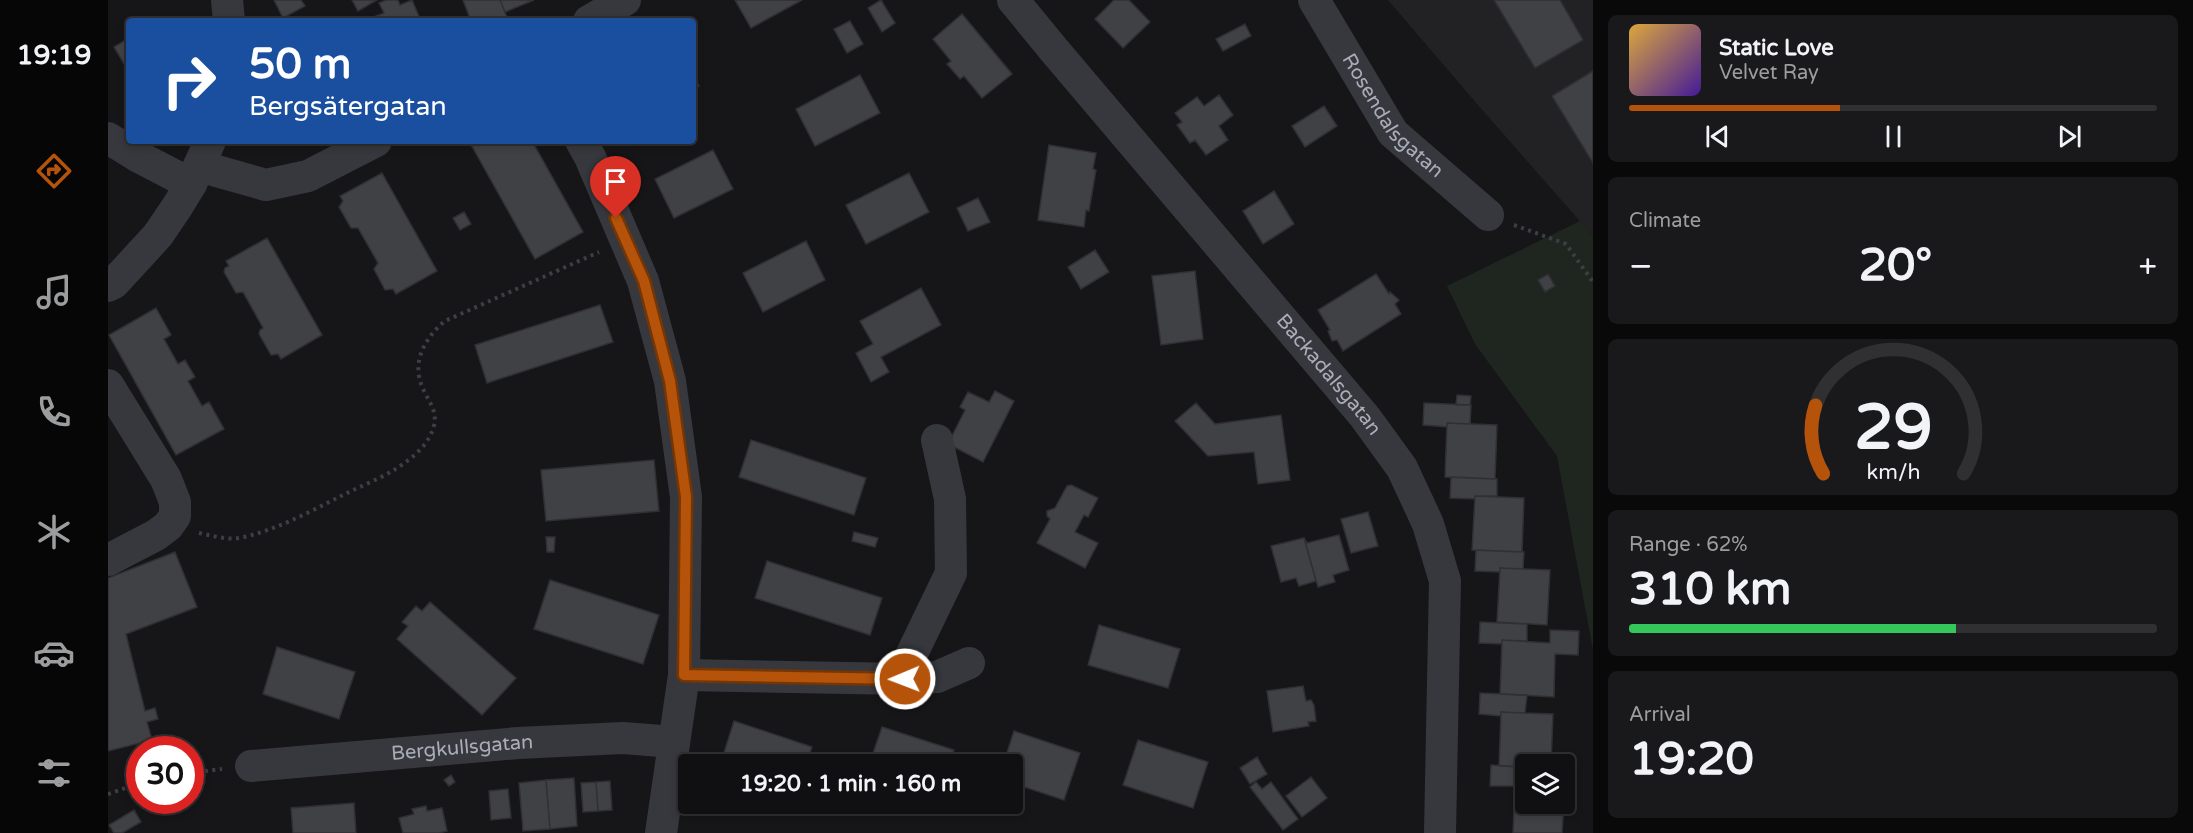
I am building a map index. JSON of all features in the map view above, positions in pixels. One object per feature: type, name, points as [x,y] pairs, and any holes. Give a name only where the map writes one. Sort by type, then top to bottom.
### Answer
[{"type":"street","points":[[227,0],[229,18]]},
{"type":"street","name":"Backadalsgatan","points":[[1013,0],[1365,417],[1402,468],[1428,524],[1445,581],[1440,833]]},
{"type":"street","name":"Rosendalsgatan","points":[[1314,0],[1393,133],[1488,215]]},
{"type":"street","points":[[108,138],[147,162],[200,164],[266,185],[308,176],[370,144]]},
{"type":"street","points":[[583,144],[644,281],[670,381],[684,485],[684,675],[661,833]]},
{"type":"street","points":[[108,286],[114,283],[158,235],[200,164]]},
{"type":"street","points":[[108,384],[166,479],[175,502],[175,516],[156,535],[108,560]]},
{"type":"street","points":[[905,679],[906,666],[951,573],[950,499],[937,440]]},
{"type":"street","points":[[684,675],[905,679],[937,677],[969,663]]},
{"type":"street","name":"Bergkullsgatan","points":[[251,766],[518,743],[623,738],[674,742]]},
{"type":"path","points":[[1488,215],[1566,244],[1593,282]]},
{"type":"path","points":[[171,522],[187,530],[222,538],[243,537],[301,517],[394,470],[416,453],[430,436],[435,420],[434,408],[419,376],[420,358],[425,344],[435,329],[445,321],[625,239]]},
{"type":"path","points":[[204,771],[208,771]]},
{"type":"path","points":[[108,794],[126,788]]},
{"type":"shaded area","points":[[1388,0],[1593,0],[1593,236],[1478,105]]},
{"type":"shaded area","points":[[1580,221],[1593,236],[1593,650],[1557,456],[1475,344],[1447,286]]},
{"type":"building","points":[[274,0],[301,0],[305,6],[283,18]]},
{"type":"building","points":[[352,0],[377,0],[358,11]]},
{"type":"building","points":[[386,0],[398,0],[400,5],[412,0],[420,18],[377,18],[376,16],[384,13],[379,3]]},
{"type":"building","points":[[463,0],[500,0],[507,18],[470,18]]},
{"type":"building","points":[[500,0],[534,0],[505,12]]},
{"type":"building","points":[[735,0],[802,0],[751,28]]},
{"type":"building","points":[[881,0],[895,23],[882,32],[868,8]]},
{"type":"building","points":[[1114,0],[1129,0],[1150,22],[1123,48],[1095,19]]},
{"type":"building","points":[[1494,0],[1560,0],[1583,40],[1535,68]]},
{"type":"building","points":[[962,14],[1012,74],[982,98],[964,76],[960,79],[947,64],[951,61],[933,39]]},
{"type":"building","points":[[850,21],[863,44],[847,53],[834,29]]},
{"type":"building","points":[[1245,24],[1251,36],[1223,51],[1216,39]]},
{"type":"building","points":[[126,40],[126,67],[114,47]]},
{"type":"building","points":[[1593,71],[1593,163],[1552,96]]},
{"type":"building","points":[[860,75],[880,113],[815,146],[796,109]]},
{"type":"building","points":[[1219,95],[1233,115],[1219,126],[1228,140],[1206,155],[1195,140],[1190,143],[1177,125],[1182,122],[1175,113],[1197,97],[1204,106]]},
{"type":"building","points":[[1324,106],[1337,126],[1305,147],[1292,126]]},
{"type":"building","points":[[471,144],[534,144],[583,232],[535,259]]},
{"type":"building","points":[[1049,145],[1096,153],[1093,169],[1096,170],[1084,227],[1038,220]]},
{"type":"building","points":[[713,150],[733,189],[674,218],[655,179]]},
{"type":"building","points":[[382,173],[437,271],[396,294],[393,289],[385,290],[374,269],[378,263],[358,228],[351,228],[339,207],[343,201],[340,196]]},
{"type":"building","points":[[909,173],[929,212],[866,244],[846,205]]},
{"type":"building","points":[[1274,191],[1294,224],[1263,244],[1243,211]]},
{"type":"building","points":[[978,198],[990,222],[968,231],[957,208]]},
{"type":"building","points":[[464,212],[471,224],[460,230],[453,218]]},
{"type":"building","points":[[267,238],[322,335],[281,359],[278,354],[271,355],[259,334],[263,328],[243,292],[236,293],[224,272],[229,266],[226,261]]},
{"type":"building","points":[[806,241],[825,280],[763,312],[743,273]]},
{"type":"building","points":[[1095,250],[1109,272],[1081,289],[1068,267]]},
{"type":"building","points":[[1195,271],[1203,339],[1161,345],[1152,276]]},
{"type":"building","points":[[1376,274],[1389,294],[1390,292],[1399,300],[1395,304],[1401,314],[1343,351],[1337,340],[1332,341],[1328,331],[1330,330],[1318,310]]},
{"type":"building","points":[[1548,274],[1555,286],[1545,292],[1538,280]]},
{"type":"building","points":[[921,288],[941,325],[881,357],[889,372],[871,382],[856,353],[873,344],[860,321]]},
{"type":"building","points":[[600,305],[613,342],[487,383],[475,345]]},
{"type":"building","points":[[156,308],[171,335],[164,339],[178,364],[185,360],[195,377],[188,381],[202,406],[209,402],[224,429],[176,455],[109,335]]},
{"type":"building","points":[[995,391],[1014,401],[983,462],[948,444],[965,410],[960,407],[968,392],[989,402]]},
{"type":"building","points":[[1457,395],[1471,396],[1470,405],[1456,405]]},
{"type":"building","points":[[1196,403],[1215,424],[1281,415],[1290,480],[1258,484],[1254,452],[1208,456],[1175,421]]},
{"type":"building","points":[[1424,403],[1471,405],[1470,424],[1447,423],[1447,427],[1423,425]]},
{"type":"building","points":[[1447,423],[1497,425],[1495,479],[1445,477]]},
{"type":"building","points":[[751,440],[866,478],[854,515],[739,477]]},
{"type":"building","points":[[654,460],[659,511],[546,521],[541,470]]},
{"type":"building","points":[[1451,477],[1497,479],[1497,496],[1475,496],[1475,499],[1450,498]]},
{"type":"building","points":[[1071,485],[1098,498],[1088,517],[1084,515],[1075,532],[1098,543],[1085,568],[1037,543],[1050,519],[1047,511],[1055,508],[1067,486]]},
{"type":"building","points":[[1475,496],[1524,498],[1522,552],[1472,550]]},
{"type":"building","points":[[1368,512],[1378,546],[1351,553],[1341,519]]},
{"type":"building","points":[[854,532],[878,538],[875,547],[852,541]]},
{"type":"building","points":[[1339,535],[1349,570],[1333,575],[1335,582],[1318,587],[1304,538],[1307,543]]},
{"type":"building","points":[[546,537],[555,537],[554,552],[547,552]]},
{"type":"building","points":[[1304,538],[1316,581],[1299,586],[1296,578],[1281,582],[1271,546]]},
{"type":"building","points":[[1476,550],[1524,552],[1523,569],[1500,568],[1500,572],[1475,571]]},
{"type":"building","points":[[175,552],[197,607],[126,634],[145,711],[155,708],[158,719],[147,722],[151,736],[126,736],[126,746],[108,751],[108,578]]},
{"type":"building","points":[[767,561],[882,598],[870,635],[755,598]]},
{"type":"building","points":[[1500,568],[1550,570],[1547,625],[1497,622]]},
{"type":"building","points":[[550,580],[659,615],[643,664],[534,629]]},
{"type":"building","points":[[430,602],[516,678],[482,715],[397,639],[408,626],[402,622],[416,606],[422,611]]},
{"type":"building","points":[[1480,622],[1527,624],[1527,641],[1502,640],[1502,644],[1479,643]]},
{"type":"building","points":[[1099,625],[1180,649],[1168,688],[1088,665]]},
{"type":"building","points":[[1550,630],[1579,631],[1578,655],[1555,654],[1554,697],[1500,694],[1502,640],[1550,643]]},
{"type":"building","points":[[277,647],[355,672],[339,719],[263,694]]},
{"type":"building","points":[[1303,686],[1306,701],[1311,700],[1314,705],[1316,721],[1308,722],[1309,726],[1273,732],[1267,691]]},
{"type":"building","points":[[1480,693],[1527,695],[1525,713],[1501,712],[1501,716],[1479,714]]},
{"type":"building","points":[[1501,712],[1553,714],[1551,754],[1515,754],[1515,767],[1499,766]]},
{"type":"building","points":[[734,721],[812,747],[810,754],[724,754]]},
{"type":"building","points":[[882,727],[954,750],[953,754],[873,754]]},
{"type":"building","points":[[1014,731],[1080,753],[1064,800],[1023,787],[1023,754],[1007,754]]},
{"type":"building","points":[[1138,740],[1208,762],[1193,808],[1123,785]]},
{"type":"building","points":[[1257,757],[1267,774],[1250,784],[1240,768]]},
{"type":"building","points":[[1491,765],[1515,766],[1515,786],[1490,786]]},
{"type":"building","points":[[451,775],[455,782],[449,786],[444,780]]},
{"type":"building","points":[[1311,777],[1327,798],[1302,817],[1286,796]]},
{"type":"building","points":[[574,778],[577,826],[550,829],[546,780]]},
{"type":"building","points":[[546,780],[550,829],[523,831],[519,783]]},
{"type":"building","points":[[610,781],[612,810],[598,811],[596,782]]},
{"type":"building","points":[[596,782],[598,811],[583,812],[581,783]]},
{"type":"building","points":[[1256,782],[1262,789],[1271,782],[1298,819],[1283,830],[1250,787]]},
{"type":"building","points":[[1515,785],[1515,814],[1563,814],[1562,833],[1513,833]]},
{"type":"building","points":[[508,789],[511,818],[491,820],[489,791]]},
{"type":"building","points":[[354,803],[356,833],[293,833],[291,808]]},
{"type":"building","points":[[426,806],[427,811],[442,808],[447,831],[403,833],[399,818],[414,814],[412,809]]},
{"type":"building","points":[[127,814],[136,814],[141,822],[122,833],[114,833],[109,825]]},
{"type":"route","points":[[616,218],[644,281],[670,381],[686,497],[684,675],[859,680],[905,679]]}]
